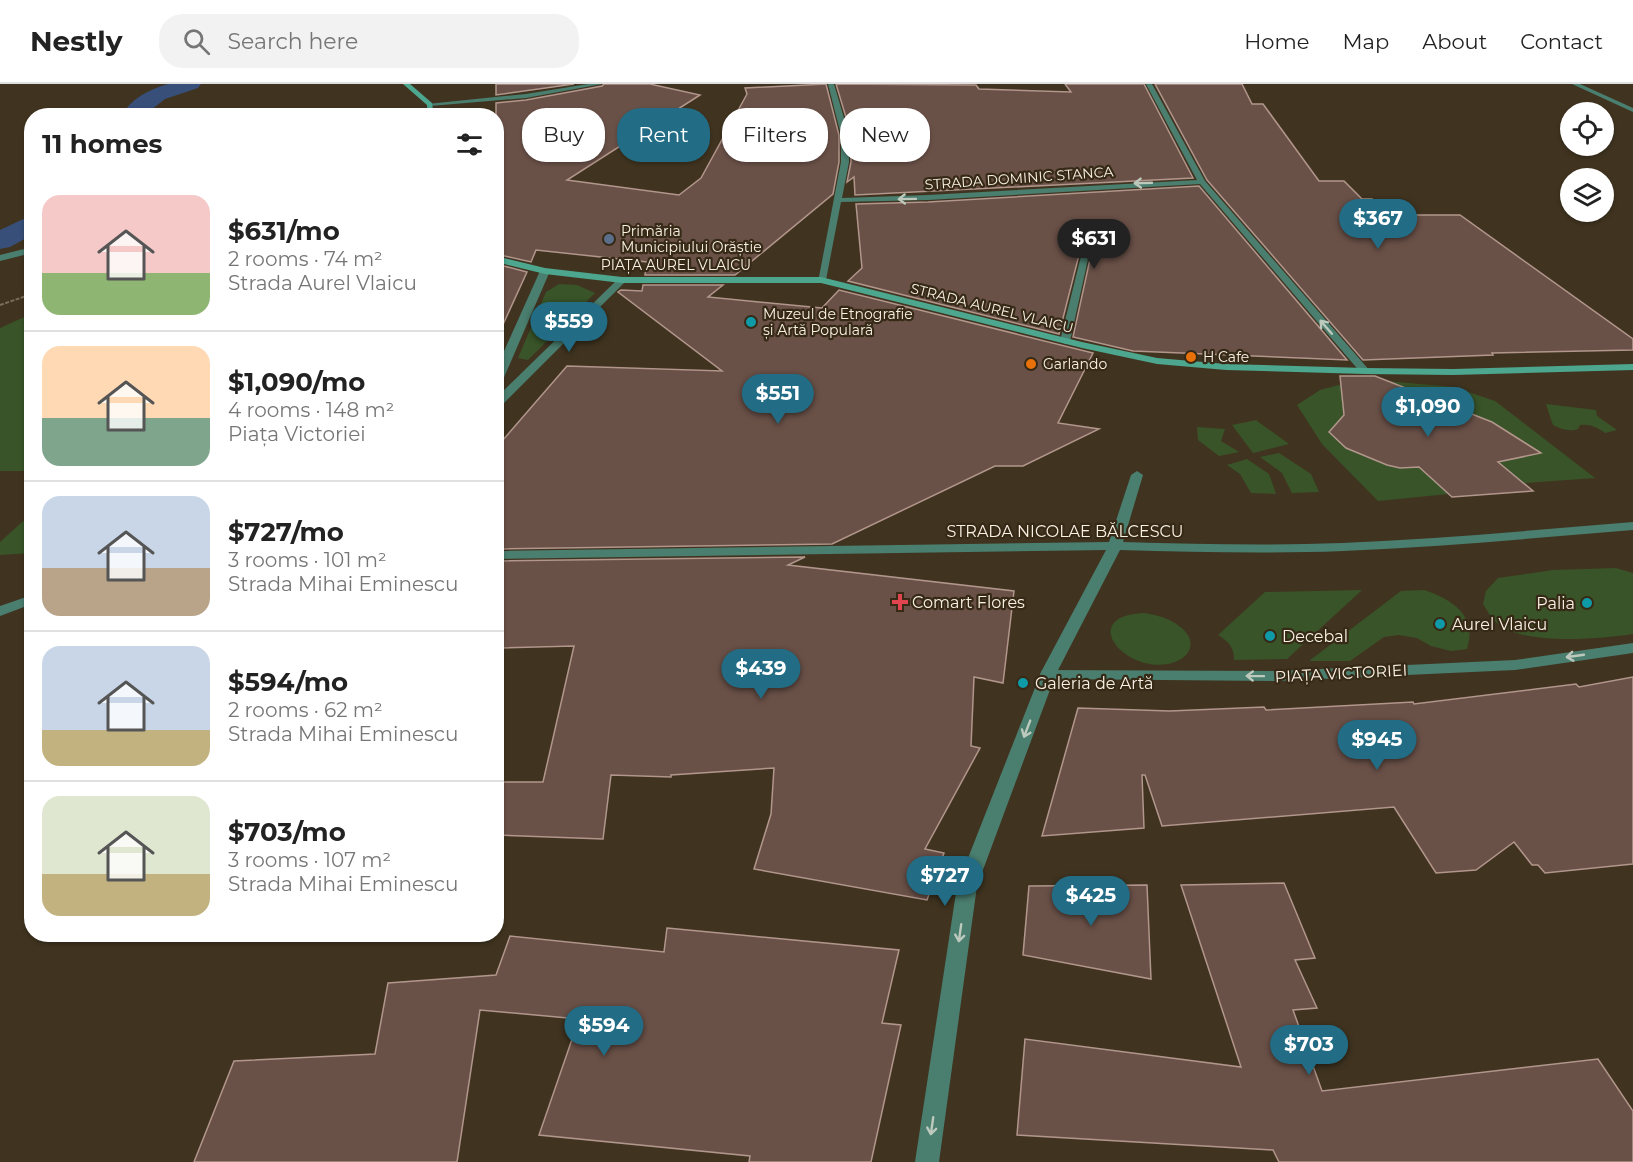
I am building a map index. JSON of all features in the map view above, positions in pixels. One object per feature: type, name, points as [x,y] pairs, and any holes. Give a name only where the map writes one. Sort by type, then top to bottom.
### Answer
[{"type":"main road","points":[[406,84],[430,104],[430,108]]},
{"type":"main road","name":"PIAȚA AUREL VLAICU","points":[[504,261],[544,270],[622,280],[822,280]]},
{"type":"main road","name":"STRADA AUREL VLAICU","points":[[822,280],[1065,341],[1156,361],[1226,367],[1365,371]]},
{"type":"main road","points":[[1365,371],[1453,372],[1633,368]]},
{"type":"street","points":[[430,104],[526,96],[599,84]]},
{"type":"street","points":[[822,280],[846,149],[831,84]]},
{"type":"street","points":[[1149,84],[1202,182],[1365,371]]},
{"type":"street","points":[[1575,84],[1633,110]]},
{"type":"street","name":"STRADA DOMINIC STANCA","points":[[837,200],[955,198],[1102,185],[1202,182]]},
{"type":"street","points":[[1065,341],[1086,250]]},
{"type":"street","points":[[0,258],[24,252]]},
{"type":"street","points":[[504,363],[544,270]]},
{"type":"street","points":[[504,397],[622,280]]},
{"type":"street","points":[[927,1162],[967,886],[1048,674],[1115,546],[1137,475]]},
{"type":"street","name":"STRADA NICOLAE BĂLCESCU","points":[[504,555],[1115,546],[1251,549],[1341,547],[1437,542],[1633,526]]},
{"type":"street","points":[[0,611],[24,602]]},
{"type":"street","name":"PIAȚA VICTORIEI","points":[[1048,674],[1278,676],[1515,665],[1633,648]]},
{"type":"path","points":[[0,305],[24,297]]},
{"type":"green space","points":[[559,284],[577,285],[595,293],[528,360],[518,358],[546,292]]},
{"type":"green space","points":[[24,317],[24,471],[0,471],[0,328]]},
{"type":"green space","points":[[1362,379],[1454,387],[1495,401],[1595,478],[1525,483],[1533,491],[1453,497],[1448,494],[1378,501],[1322,444],[1297,405],[1320,390]]},
{"type":"green space","points":[[1546,404],[1596,410],[1597,416],[1617,430],[1605,433],[1593,426],[1584,425],[1580,425],[1575,430],[1559,428],[1553,425]]},
{"type":"green space","points":[[1257,420],[1289,444],[1253,453],[1232,425]]},
{"type":"green space","points":[[1197,427],[1225,429],[1221,441],[1239,452],[1219,456],[1198,440]]},
{"type":"green space","points":[[1279,453],[1311,474],[1319,492],[1292,493],[1282,473],[1260,457]]},
{"type":"green space","points":[[1247,459],[1269,474],[1276,494],[1251,493],[1240,474],[1227,465]]},
{"type":"green space","points":[[24,520],[24,553],[0,555],[0,542]]},
{"type":"green space","points":[[1616,568],[1633,573],[1633,634],[1582,639],[1524,635],[1497,623],[1483,604],[1486,591],[1498,578],[1553,570]]},
{"type":"green space","points":[[1362,590],[1287,659],[1234,660],[1230,645],[1218,635],[1265,592]]},
{"type":"green space","points":[[1424,590],[1453,604],[1466,618],[1469,627],[1467,649],[1451,651],[1431,646],[1417,638],[1399,635],[1384,637],[1350,661],[1309,661],[1401,591]]},
{"type":"green space","points":[[1144,613],[1167,619],[1185,632],[1191,644],[1187,654],[1176,662],[1151,664],[1136,660],[1123,652],[1114,643],[1111,633],[1114,623],[1124,616]]},
{"type":"building","points":[[496,84],[574,84],[496,95]]},
{"type":"building","points":[[604,84],[650,84],[700,95],[680,108],[617,108],[617,148],[605,156],[605,108],[522,108],[522,162],[595,162],[567,180],[679,195],[701,178],[722,140],[722,162],[828,162],[828,108],[739,108],[747,94],[745,88],[826,84],[839,135],[839,162],[833,194],[735,275],[645,275],[647,262],[536,250],[531,262],[504,256],[504,108],[496,108],[496,103],[526,100]]},
{"type":"building","points":[[836,84],[976,85],[979,89],[1071,92],[1065,84],[1144,84],[1193,178],[855,195],[854,177],[847,182],[851,162],[930,162],[930,108],[843,108]]},
{"type":"building","points":[[1155,84],[1242,84],[1252,104],[1263,104],[1319,181],[1344,181],[1362,199],[1372,199],[1388,215],[1460,215],[1633,339],[1633,350],[1492,353],[1493,355],[1363,360],[1207,180]]},
{"type":"building","points":[[1199,186],[1347,360],[1133,351],[1073,337],[1092,250],[1084,246],[1081,247],[1059,334],[848,281],[862,268],[856,204]]},
{"type":"building","points":[[504,266],[527,272],[504,322]]},
{"type":"building","points":[[643,285],[723,285],[708,297],[822,308],[839,290],[1093,353],[1058,423],[1099,429],[1023,466],[995,466],[832,544],[504,549],[504,439],[567,366],[722,371],[618,292],[621,290],[642,291]]},
{"type":"building","points":[[1340,376],[1375,376],[1492,422],[1541,453],[1498,462],[1533,491],[1452,497],[1419,467],[1400,468],[1387,465],[1346,448],[1329,432],[1344,415]]},
{"type":"building","points":[[805,557],[788,565],[1014,591],[1003,683],[974,677],[971,746],[980,748],[925,849],[944,853],[927,900],[754,869],[771,814],[774,768],[671,775],[671,777],[611,775],[603,839],[504,835],[504,782],[543,782],[574,646],[504,648],[504,561]]},
{"type":"building","points":[[1633,677],[1633,864],[1545,873],[1538,865],[1532,865],[1514,842],[1476,870],[1436,873],[1394,807],[1162,826],[1145,775],[1142,775],[1144,828],[1042,836],[1078,708],[1170,711],[1264,707],[1266,710],[1413,702],[1414,704],[1576,684],[1579,687]]},
{"type":"building","points":[[1284,883],[1315,958],[1295,960],[1317,1008],[1293,1010],[1322,1091],[1598,1059],[1633,1111],[1633,1162],[1279,1162],[1273,1150],[1017,1135],[1025,1039],[1241,1067],[1181,885]]},
{"type":"building","points":[[1147,885],[1151,979],[1023,955],[1029,886]]},
{"type":"building","points":[[667,928],[899,950],[882,1023],[901,1025],[871,1162],[749,1162],[750,1156],[539,1135],[579,1019],[480,1010],[457,1162],[194,1162],[234,1061],[375,1054],[388,983],[496,975],[510,936],[664,952]]},
{"type":"waterway","points":[[138,108],[150,98],[165,91],[191,84]]},
{"type":"waterway","points":[[0,241],[24,228]]},
{"type":"place","name":"Primăria Municipiului Orăștie","points":[[609,239]]},
{"type":"place","name":"Muzeul de Etnografie și Artă Populară","points":[[751,322]]},
{"type":"place","name":"H Cafe","points":[[1191,357]]},
{"type":"place","name":"Garlando","points":[[1031,364]]},
{"type":"place","name":"Comart Flores","points":[[900,602]]},
{"type":"place","name":"Palia","points":[[1587,603]]},
{"type":"place","name":"Aurel Vlaicu","points":[[1440,624]]},
{"type":"place","name":"Decebal","points":[[1270,636]]},
{"type":"place","name":"Galeria de Artă","points":[[1023,683]]}]
